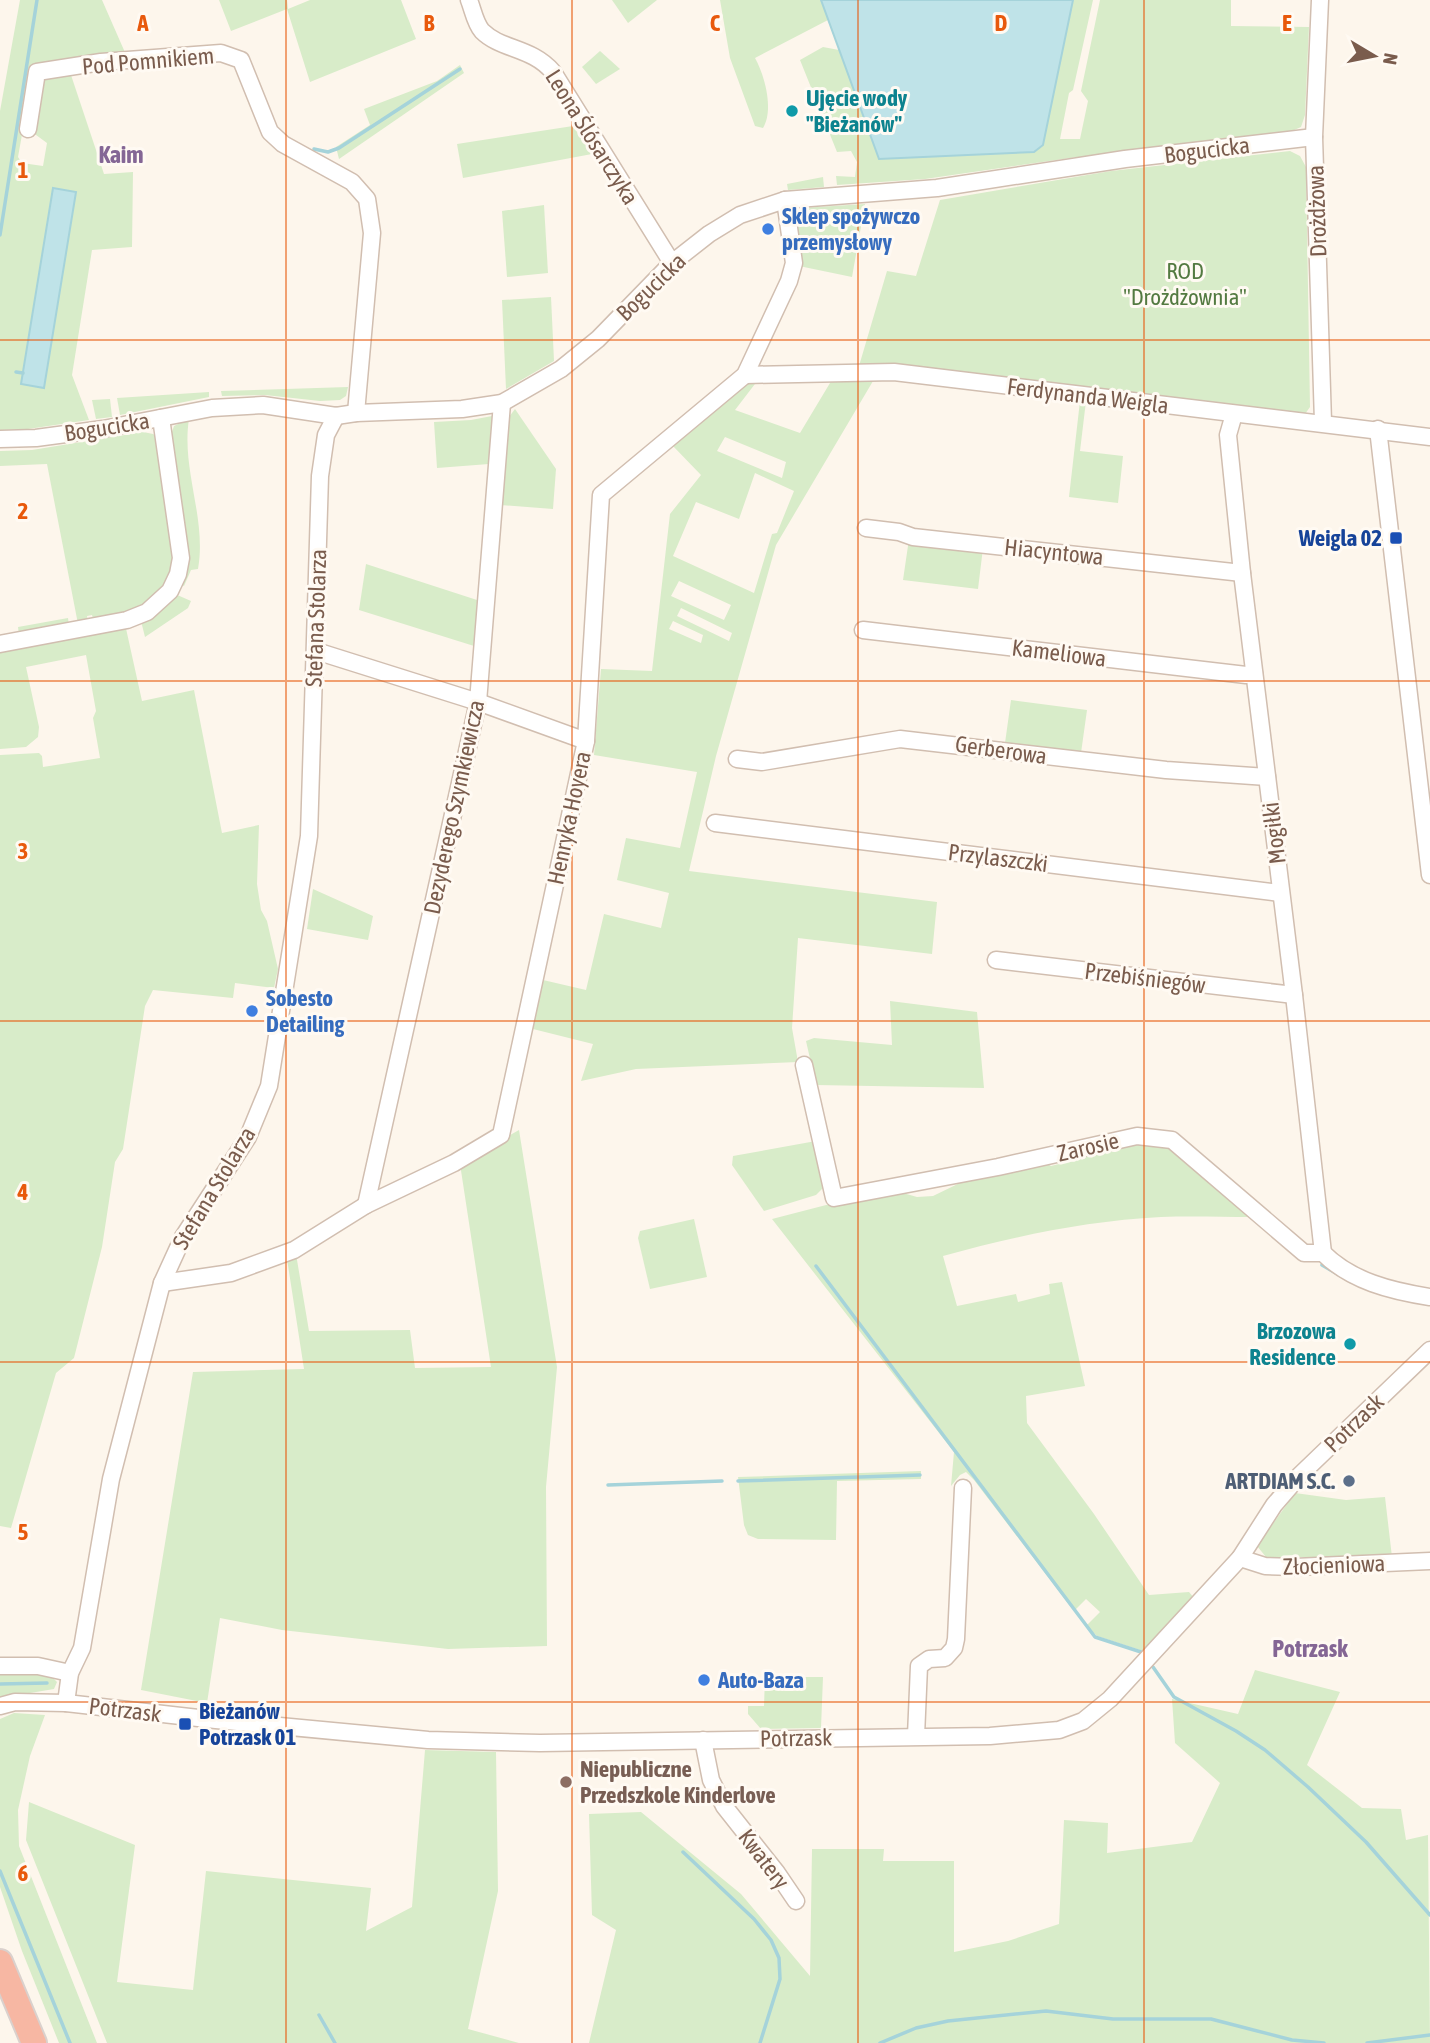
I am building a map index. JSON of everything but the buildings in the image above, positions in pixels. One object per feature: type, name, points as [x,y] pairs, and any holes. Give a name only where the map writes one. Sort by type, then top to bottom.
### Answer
[{"type":"highway","points":[[0,1962],[34,2043]]},
{"type":"street","name":"Leona Ślósarczyka","points":[[469,0],[478,24],[486,34],[533,55],[553,72],[672,263]]},
{"type":"street","name":"Drożdżowa","points":[[1320,0],[1314,137],[1323,422]]},
{"type":"street","name":"Pod Pomnikiem","points":[[28,129],[37,72],[101,62],[221,53],[241,60],[270,132],[283,144],[352,182],[367,199],[372,233],[356,413]]},
{"type":"street","name":"Bogucicka","points":[[0,439],[36,438],[212,408],[263,405],[336,416],[462,409],[502,403],[561,369],[598,339],[672,263],[709,234],[740,215],[785,200],[937,188],[1125,159],[1314,137]]},
{"type":"street","name":"Henryka Hoyera","points":[[162,1283],[231,1273],[294,1250],[366,1205],[454,1163],[500,1135],[586,741],[601,495],[745,375],[780,301],[794,262],[785,200]]},
{"type":"street","name":"Ferdynanda Weigla","points":[[745,375],[894,372],[1430,436]]},
{"type":"street","name":"Dezyderego Szymkiewicza","points":[[366,1205],[478,702],[502,403]]},
{"type":"street","name":"Mogiłki","points":[[1234,414],[1228,435],[1242,573],[1323,1253]]},
{"type":"street","name":"Stefana Stolarza","points":[[66,1703],[70,1673],[82,1648],[111,1479],[162,1283],[183,1237],[248,1137],[269,1086],[309,836],[320,476],[326,435],[336,416]]},
{"type":"street","points":[[0,644],[127,620],[148,612],[170,591],[178,574],[181,558],[161,418]]},
{"type":"street","points":[[1378,429],[1424,766],[1430,875]]},
{"type":"street","name":"Hiacyntowa","points":[[866,528],[899,532],[913,537],[1242,573]]},
{"type":"street","name":"Kameliowa","points":[[863,630],[1233,673],[1254,673]]},
{"type":"street","points":[[316,651],[478,702],[586,741]]},
{"type":"street","name":"Gerberowa","points":[[737,760],[762,762],[900,739],[1166,770],[1267,777]]},
{"type":"street","name":"Przylaszczki","points":[[715,823],[1280,893]]},
{"type":"street","name":"Przebiśniegów","points":[[996,960],[1294,995]]},
{"type":"street","name":"Zarosie","points":[[804,1065],[834,1198],[998,1167],[1137,1136],[1172,1140],[1304,1252],[1323,1253],[1335,1266],[1358,1278],[1400,1292],[1430,1297]]},
{"type":"street","name":"Potrzask","points":[[0,1706],[15,1702],[66,1703],[428,1740],[540,1743],[1043,1733],[1059,1730],[1083,1721],[1111,1699],[1240,1558],[1274,1505],[1300,1475],[1430,1350]]},
{"type":"street","points":[[916,1736],[919,1666],[929,1659],[945,1658],[954,1648],[956,1639],[963,1488]]},
{"type":"street","name":"Złocieniowa","points":[[1240,1558],[1265,1566],[1295,1567],[1430,1561]]},
{"type":"street","points":[[0,1666],[38,1666],[70,1673]]},
{"type":"street","name":"Kwatery","points":[[703,1740],[711,1780],[724,1806],[777,1872],[796,1901]]},
{"type":"green space","points":[[20,0],[102,0],[127,57],[34,67],[18,157],[22,163],[43,166],[47,143],[32,132],[41,74],[70,72],[104,174],[133,172],[132,247],[92,250],[72,375],[89,420],[28,429],[0,430],[0,111]],"holes":[[[53,189],[76,193],[44,388],[21,384]]]},
{"type":"green space","points":[[219,0],[287,0],[288,9],[310,0],[401,0],[416,39],[310,82],[287,9],[231,31]]},
{"type":"green space","points":[[612,0],[657,0],[628,23]]},
{"type":"green space","points":[[720,0],[821,0],[828,20],[755,58],[767,93],[768,112],[763,128],[755,126],[730,58]]},
{"type":"green space","points":[[1073,0],[1093,0],[1060,139],[1080,139],[1088,101],[1081,91],[1100,0],[1231,0],[1231,26],[1309,27],[1305,115],[1301,127],[1292,131],[1077,157],[925,179],[837,185],[836,176],[855,177],[857,162],[851,151],[837,152],[800,60],[823,47],[839,50],[880,159],[1043,144]]},
{"type":"green space","points":[[600,51],[620,69],[596,84],[582,67]]},
{"type":"green space","points":[[460,65],[464,73],[339,159],[336,147],[370,125],[364,109],[437,81]]},
{"type":"green space","points":[[573,126],[592,154],[463,178],[457,144]]},
{"type":"green space","name":"ROD \"Drożdżownia\"","points":[[1290,151],[1300,156],[1306,167],[1310,407],[1305,414],[859,366],[887,271],[916,276],[940,200],[1111,171]]},
{"type":"green space","points":[[823,177],[824,187],[788,190],[787,184]]},
{"type":"green space","points":[[865,204],[852,277],[799,266],[794,222],[801,208]]},
{"type":"green space","points":[[544,205],[548,273],[507,277],[502,211]]},
{"type":"green space","points":[[551,297],[554,361],[506,389],[502,300]]},
{"type":"green space","points":[[876,376],[776,545],[716,756],[689,871],[937,902],[932,954],[798,938],[792,1028],[798,1062],[636,1069],[581,1081],[593,1044],[533,1029],[543,980],[586,990],[604,914],[661,928],[669,893],[617,880],[626,838],[680,848],[697,772],[594,755],[601,669],[652,671],[670,514],[701,475],[672,445],[749,381],[758,380],[735,410],[800,433],[833,378]],"holes":[[[725,437],[786,462],[782,478],[717,451]],[[755,473],[794,491],[777,533],[772,534],[754,593],[673,556],[696,502],[739,519]],[[679,581],[731,605],[724,620],[671,596]],[[681,608],[732,633],[729,641],[677,616]],[[673,621],[703,635],[701,643],[669,629]]]},
{"type":"green space","points":[[348,387],[346,396],[340,400],[320,401],[265,395],[222,396],[221,391]]},
{"type":"green space","points":[[209,392],[209,397],[120,415],[117,398]]},
{"type":"green space","points":[[110,399],[112,417],[96,419],[92,400]]},
{"type":"green space","points":[[1080,401],[1086,401],[1080,451],[1123,456],[1118,503],[1069,497]]},
{"type":"green space","points":[[515,409],[556,469],[553,509],[500,505],[506,421]]},
{"type":"green space","points":[[492,416],[494,419],[489,464],[437,468],[434,422]]},
{"type":"green space","points":[[189,419],[188,456],[200,550],[198,569],[191,570],[184,586],[180,584],[171,435],[174,426]]},
{"type":"green space","points":[[143,432],[158,438],[175,556],[166,587],[136,612],[94,622],[92,615],[87,616],[88,623],[78,624],[47,464],[0,466],[0,451],[32,450]]},
{"type":"green space","points":[[909,539],[949,545],[951,549],[983,548],[978,589],[903,580]]},
{"type":"green space","points":[[366,564],[477,600],[474,646],[359,610]]},
{"type":"green space","points":[[175,594],[191,601],[188,608],[145,637],[141,621],[163,608]]},
{"type":"green space","points":[[68,618],[69,626],[19,635],[18,627]]},
{"type":"green space","points":[[125,624],[142,701],[194,690],[222,833],[259,825],[257,884],[261,910],[267,921],[278,969],[274,988],[235,983],[233,998],[153,990],[145,1006],[123,1149],[115,1162],[102,1247],[74,1358],[56,1373],[11,1528],[0,1526],[0,755],[39,753],[43,767],[100,758],[93,718],[96,711],[86,655],[26,667],[39,727],[38,737],[26,747],[0,749],[0,648]]},
{"type":"green space","points":[[1011,700],[1087,710],[1081,753],[1005,743]]},
{"type":"green space","points":[[313,889],[373,916],[368,940],[307,929]]},
{"type":"green space","points":[[890,1001],[977,1012],[984,1088],[816,1085],[806,1041],[814,1038],[892,1045]]},
{"type":"green space","points":[[519,1130],[557,1367],[546,1487],[547,1646],[448,1649],[282,1630],[220,1618],[207,1703],[141,1690],[193,1372],[304,1369],[287,1259],[296,1254],[309,1331],[410,1330],[415,1368],[491,1367],[460,1164]]},
{"type":"green space","points":[[1144,1140],[1170,1147],[1252,1217],[1161,1217],[1105,1222],[1024,1236],[943,1256],[957,1306],[1016,1294],[1018,1302],[1050,1294],[1049,1284],[1062,1282],[1085,1386],[1026,1396],[1027,1423],[1149,1595],[1189,1592],[1195,1599],[1143,1651],[1097,1636],[1086,1626],[1100,1612],[1086,1599],[1074,1611],[966,1472],[951,1486],[954,1452],[772,1219],[896,1191],[917,1197],[933,1196],[968,1179],[1046,1163],[1051,1166],[1079,1159],[1089,1152]]},
{"type":"green space","points":[[816,1141],[823,1188],[816,1195],[764,1211],[732,1165],[733,1156]]},
{"type":"green space","points":[[694,1219],[707,1277],[650,1289],[638,1238],[640,1231]]},
{"type":"green space","points":[[921,1471],[921,1479],[837,1481],[836,1540],[758,1539],[748,1535],[744,1525],[738,1477]]},
{"type":"green space","points":[[1295,1493],[1346,1500],[1385,1497],[1392,1557],[1266,1557],[1257,1546]]},
{"type":"green space","points":[[1255,1670],[1340,1692],[1307,1765],[1362,1808],[1401,1809],[1406,1840],[1428,1835],[1430,2043],[589,2043],[616,1930],[592,1915],[589,1814],[641,1812],[741,1894],[810,1976],[812,1849],[884,1849],[883,1861],[954,1861],[954,1952],[1008,1941],[1059,1924],[1064,1820],[1108,1823],[1107,1853],[1192,1842],[1220,1783],[1175,1743],[1172,1699],[1238,1714]]},
{"type":"green space","points":[[0,1673],[39,1673],[57,1682],[54,1689],[0,1698]]},
{"type":"green space","points":[[765,1677],[823,1677],[821,1728],[761,1729],[748,1714],[748,1706],[764,1706]]},
{"type":"green space","points":[[14,1713],[45,1715],[30,1756],[18,1810],[19,1846],[97,2043],[59,2043],[0,1887],[0,1719]]},
{"type":"green space","points":[[425,1750],[496,1752],[498,1891],[468,2029],[519,2043],[107,2043],[26,1840],[29,1802],[135,1845],[117,1982],[193,1990],[206,1871],[371,1888],[366,1931],[412,1907]]},
{"type":"water","points":[[821,0],[1073,0],[1043,145],[1034,152],[879,159]]},
{"type":"water","points":[[53,188],[76,192],[44,388],[21,384]]},
{"type":"waterway","points":[[0,235],[37,0]]},
{"type":"waterway","points":[[314,149],[328,152],[339,148],[460,69]]},
{"type":"waterway","points":[[16,372],[23,373]]},
{"type":"waterway","points":[[1322,1265],[1351,1282]]},
{"type":"waterway","points":[[816,1266],[1095,1637],[1141,1652]]},
{"type":"waterway","points":[[738,1481],[920,1475]]},
{"type":"waterway","points":[[608,1485],[722,1481]]},
{"type":"waterway","points":[[1153,1667],[1174,1697],[1265,1750],[1308,1787],[1366,1842],[1430,1915]]},
{"type":"waterway","points":[[0,1684],[47,1683]]},
{"type":"waterway","points":[[683,1852],[754,1919],[771,1940],[779,1958],[780,1979],[760,2043]]},
{"type":"waterway","points":[[0,1871],[70,2043]]},
{"type":"waterway","points":[[880,2043],[916,2028],[948,2021],[1046,2011],[1113,2019],[1211,2019],[1292,2040],[1324,2043]]},
{"type":"waterway","points":[[319,2015],[335,2043]]},
{"type":"waterway","points":[[1367,2043],[1430,2035]]},
{"type":"place","name":"Ujęcie wody \"Bieżanów\"","points":[[792,111]]},
{"type":"place","name":"Sklep spożywczo przemysłowy","points":[[768,229]]},
{"type":"place","name":"Weigla 02","points":[[1396,538]]},
{"type":"place","name":"Sobesto Detailing","points":[[252,1011]]},
{"type":"place","name":"Brzozowa Residence","points":[[1350,1344]]},
{"type":"place","name":"ARTDIAM S.C.","points":[[1349,1481]]},
{"type":"place","name":"Auto-Baza","points":[[704,1680]]},
{"type":"place","name":"Bieżanów Potrzask 01","points":[[185,1724]]},
{"type":"place","name":"Niepubliczne Przedszkole Kinderlove","points":[[566,1782]]},
{"type":"district","name":"Kaim","points":[[121,155]]},
{"type":"district","name":"Potrzask","points":[[1310,1649]]}]
